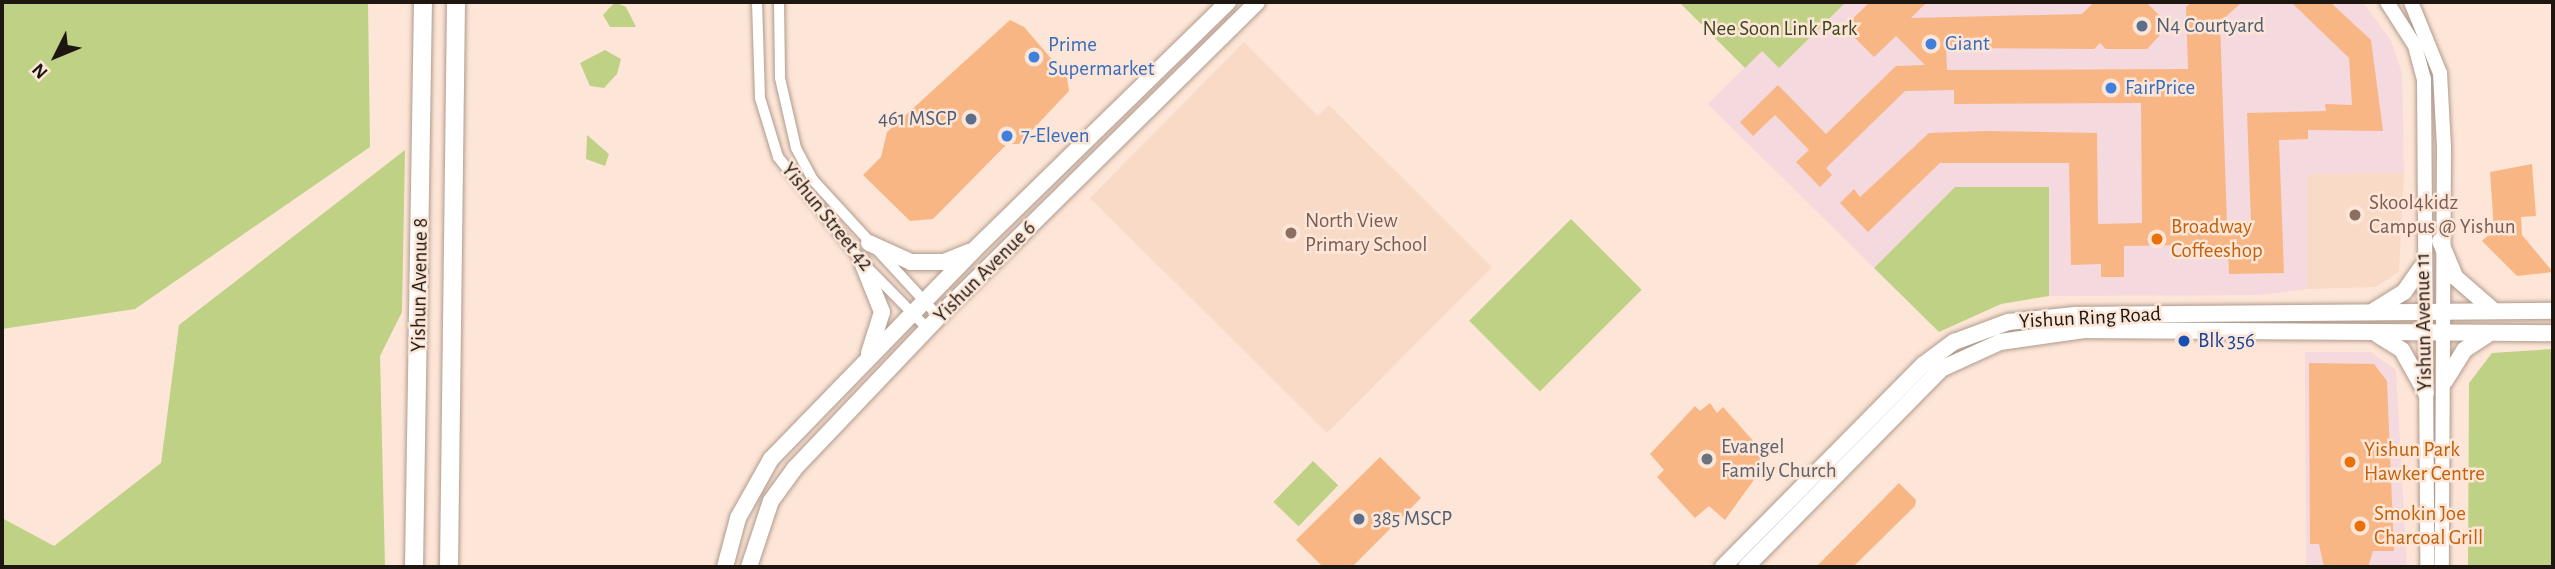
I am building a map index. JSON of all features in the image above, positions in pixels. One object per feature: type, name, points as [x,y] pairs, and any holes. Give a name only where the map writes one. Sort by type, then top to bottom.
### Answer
[{"type":"main road","name":"Yishun Avenue 8","points":[[414,567],[423,2]]},
{"type":"main road","name":"Yishun Avenue 8","points":[[449,567],[456,2]]},
{"type":"main road","name":"Yishun Avenue 6","points":[[725,567],[738,518],[771,459],[974,250],[1228,2]]},
{"type":"main road","name":"Yishun Avenue 6","points":[[749,567],[771,501],[794,469],[934,323],[1257,2]]},
{"type":"main road","points":[[2440,240],[2455,277],[2493,310]]},
{"type":"main road","points":[[869,243],[911,262],[944,262],[974,250]]},
{"type":"main road","points":[[862,262],[882,312],[863,365]]},
{"type":"main road","points":[[2372,311],[2404,292],[2421,268]]},
{"type":"main road","name":"Yishun Ring Road","points":[[1748,558],[1923,365],[1954,342],[1983,330],[2062,315],[2553,311]]},
{"type":"main road","name":"Yishun Ring Road","points":[[1723,567],[1748,558],[1941,369],[2000,342],[2084,330],[2371,332],[2423,335],[2553,333]]},
{"type":"main road","points":[[2371,332],[2402,350],[2426,393]]},
{"type":"main road","points":[[2445,381],[2464,350],[2490,334]]},
{"type":"street","name":"Yishun Street 42","points":[[757,2],[760,98],[767,130],[794,183],[862,262],[934,323]]},
{"type":"street","name":"Yishun Street 42","points":[[779,2],[780,78],[796,148],[814,180],[869,243],[918,308],[934,323]]},
{"type":"street","name":"Yishun Avenue 11","points":[[2387,2],[2415,46],[2424,79],[2421,268],[2426,393],[2427,567]]},
{"type":"street","name":"Yishun Avenue 11","points":[[2411,2],[2440,73],[2441,310],[2445,381],[2440,565]]},
{"type":"street","points":[[2425,422],[2444,411]]},
{"type":"shaded area","points":[[1846,2],[2363,2],[2391,41],[2402,73],[2404,173],[2307,174],[2307,289],[2260,295],[2049,296],[2049,187],[1955,187],[1874,268],[1708,104],[1762,50],[1780,67]]},
{"type":"shaded area","name":"North View Primary School","points":[[1244,42],[1318,116],[1329,105],[1492,267],[1327,433],[1090,198]]},
{"type":"shaded area","name":"Skool4kidz Campus @ Yishun","points":[[2404,173],[2399,272],[2376,287],[2307,289],[2307,174]]},
{"type":"shaded area","name":"Yishun Park Hawker Centre","points":[[2305,352],[2371,352],[2396,370],[2407,567],[2306,567]]},
{"type":"green space","points":[[2,2],[368,2],[370,147],[135,309],[2,329]]},
{"type":"green space","points":[[615,2],[626,7],[636,27],[610,27],[603,15]]},
{"type":"green space","name":"Nee Soon Link Park","points":[[1679,2],[1846,2],[1779,68],[1762,51],[1745,68]]},
{"type":"green space","points":[[605,50],[621,59],[617,74],[604,88],[590,86],[580,63]]},
{"type":"green space","points":[[587,135],[609,154],[605,166],[586,159]]},
{"type":"green space","points":[[405,150],[402,312],[380,356],[385,567],[2,567],[2,518],[54,546],[161,463],[179,325]]},
{"type":"green space","points":[[1955,187],[2049,187],[2049,296],[2001,304],[1939,332],[1874,268]]},
{"type":"green space","points":[[1571,219],[1642,290],[1540,392],[1469,321]]},
{"type":"green space","points":[[2553,349],[2553,567],[2468,567],[2469,383],[2492,353]]},
{"type":"green space","points":[[1313,461],[1338,485],[1299,526],[1273,502]]},
{"type":"building","points":[[1870,2],[1927,2],[1911,18],[2082,14],[2094,2],[2146,2],[2160,16],[2160,35],[2147,49],[2106,49],[2100,43],[2094,49],[1946,48],[1947,70],[2188,69],[2186,7],[2192,2],[2242,2],[2220,22],[2227,223],[2251,222],[2247,113],[2326,111],[2325,104],[2352,105],[2349,58],[2291,2],[2330,2],[2371,40],[2383,131],[2308,130],[2308,139],[2279,140],[2284,273],[2229,274],[2228,251],[2193,251],[2193,245],[2124,246],[2124,277],[2101,277],[2101,264],[2071,265],[2069,163],[1940,163],[1868,232],[1840,203],[1854,189],[1860,197],[1929,133],[1986,131],[2097,133],[2098,224],[2142,223],[2141,103],[1954,104],[1954,90],[1905,91],[1826,168],[1832,175],[1820,187],[1796,162],[1809,150],[1775,115],[1753,136],[1740,122],[1778,85],[1826,134],[1896,66],[1925,65],[1896,36],[1874,57],[1844,27]]},
{"type":"building","name":"461 MSCP","points":[[1010,20],[1024,27],[1067,77],[1069,91],[1019,144],[1007,144],[933,219],[910,221],[863,175],[881,157],[887,132]]},
{"type":"building","points":[[2532,164],[2536,216],[2521,217],[2522,235],[2553,272],[2517,276],[2482,241],[2494,230],[2490,172]]},
{"type":"building","name":"Yishun Park Hawker Centre","points":[[2309,363],[2374,364],[2387,381],[2394,551],[2373,551],[2368,567],[2324,567],[2319,544],[2310,544]]},
{"type":"building","name":"Evangel Family Church","points":[[1710,403],[1717,413],[1723,407],[1764,453],[1756,465],[1761,470],[1725,520],[1709,506],[1695,518],[1657,477],[1664,470],[1650,454],[1695,406],[1700,411]]},
{"type":"building","name":"385 MSCP","points":[[1380,457],[1421,498],[1352,567],[1323,567],[1296,540]]},
{"type":"building","points":[[1899,483],[1916,500],[1915,506],[1853,567],[1816,567]]},
{"type":"place","name":"N4 Courtyard","points":[[2142,26]]},
{"type":"place","name":"Giant","points":[[1931,44]]},
{"type":"place","name":"Prime Supermarket","points":[[1034,57]]},
{"type":"place","name":"FairPrice","points":[[2111,88]]},
{"type":"place","name":"461 MSCP","points":[[971,119]]},
{"type":"place","name":"7-Eleven","points":[[1007,136]]},
{"type":"place","name":"Skool4kidz Campus @ Yishun","points":[[2355,215]]},
{"type":"place","name":"North View Primary School","points":[[1291,233]]},
{"type":"place","name":"Broadway Coffeeshop","points":[[2157,239]]},
{"type":"place","name":"Blk 356","points":[[2184,341]]},
{"type":"place","name":"Evangel Family Church","points":[[1707,459]]},
{"type":"place","name":"Yishun Park Hawker Centre","points":[[2350,462]]},
{"type":"place","name":"385 MSCP","points":[[1359,519]]},
{"type":"place","name":"Smokin Joe Charcoal Grill","points":[[2360,526]]}]
